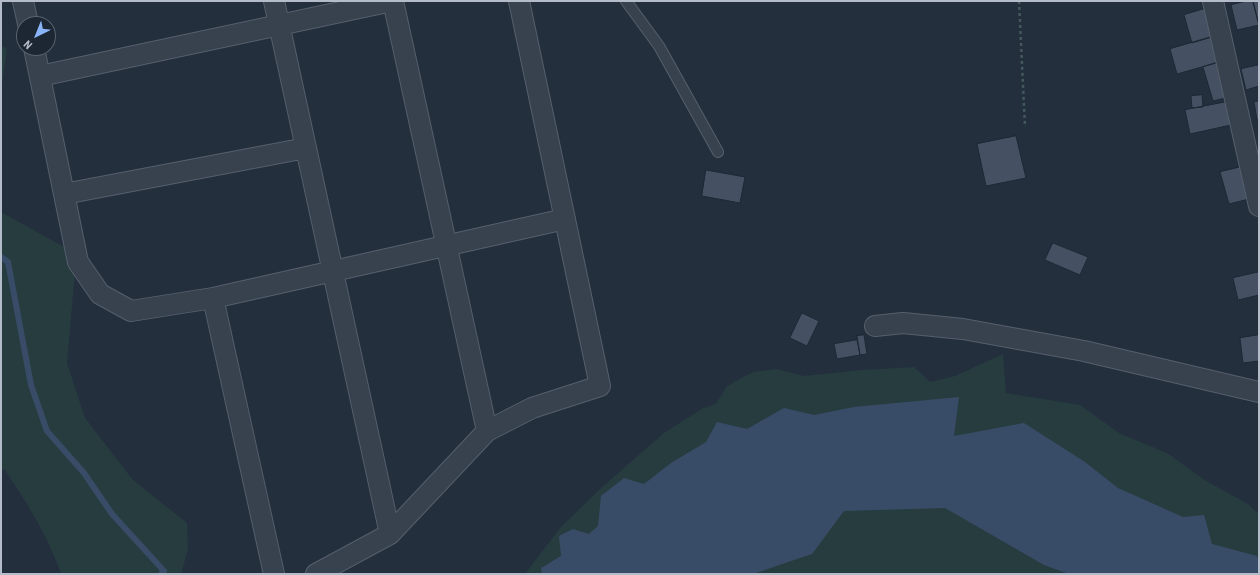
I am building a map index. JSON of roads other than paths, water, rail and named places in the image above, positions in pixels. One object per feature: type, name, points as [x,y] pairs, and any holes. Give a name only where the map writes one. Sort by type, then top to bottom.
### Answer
[{"type":"street","points":[[22,1],[26,16]]},
{"type":"street","points":[[274,1],[390,534]]},
{"type":"street","points":[[40,76],[392,1],[487,431]]},
{"type":"street","points":[[316,574],[390,534],[487,431],[532,408],[600,386],[519,1]]},
{"type":"street","points":[[1213,1],[1259,206]]},
{"type":"street","points":[[36,56],[78,262],[100,294],[131,311],[213,298],[565,219]]},
{"type":"street","points":[[64,194],[306,148]]},
{"type":"street","points":[[213,298],[274,574]]},
{"type":"street","points":[[875,326],[904,324],[963,329],[1084,351],[1259,392]]},
{"type":"lane","points":[[626,1],[659,46],[718,152]]},
{"type":"water","points":[[959,397],[954,436],[1024,423],[1085,462],[1118,488],[1183,517],[1204,515],[1212,544],[1257,556],[1259,563],[1259,574],[1069,574],[1044,565],[945,508],[844,511],[812,554],[753,574],[542,574],[541,568],[561,556],[559,536],[573,529],[589,534],[598,526],[601,496],[624,478],[644,484],[671,463],[706,442],[717,422],[747,429],[784,408],[814,415],[854,407]]},
{"type":"waterway","points":[[1,257],[8,262],[31,385],[47,431],[84,473],[112,514],[164,571],[161,574]]}]
